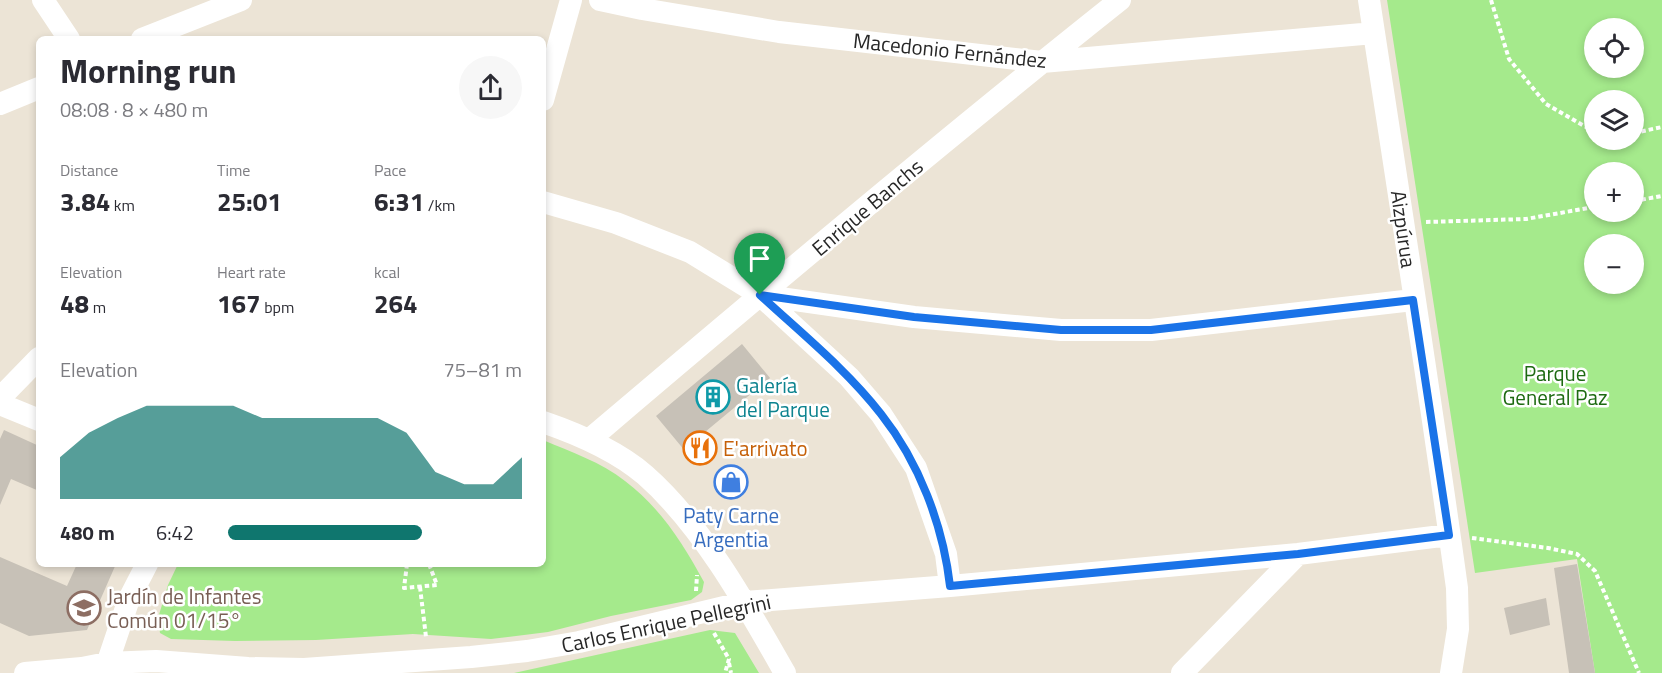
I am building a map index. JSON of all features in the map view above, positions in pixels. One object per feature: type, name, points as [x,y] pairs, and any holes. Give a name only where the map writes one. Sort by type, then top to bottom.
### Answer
[{"type":"street","points":[[43,0],[67,36]]},
{"type":"street","points":[[150,36],[241,0]]},
{"type":"street","points":[[546,89],[571,0]]},
{"type":"street","name":"Macedonio Fernández","points":[[600,0],[779,32],[1042,62],[1374,33]]},
{"type":"street","name":"Enrique Banchs","points":[[589,440],[760,295],[1120,0]]},
{"type":"street","name":"Aizpúrua","points":[[1369,0],[1457,588],[1458,629],[1451,673]]},
{"type":"street","points":[[0,104],[36,89]]},
{"type":"street","points":[[546,203],[616,223],[690,252],[760,295],[849,378],[881,414],[916,468],[946,554],[950,586]]},
{"type":"street","points":[[760,295],[914,317],[1061,330],[1151,330],[1413,300]]},
{"type":"street","points":[[0,398],[36,361]]},
{"type":"street","points":[[0,404],[36,419]]},
{"type":"street","points":[[546,423],[589,440],[637,469],[671,500],[745,602],[785,673]]},
{"type":"street","name":"Carlos Enrique Pellegrini","points":[[25,673],[106,668],[156,661],[248,668],[304,669],[429,661],[527,651],[579,642],[745,602],[1298,554],[1449,535]]},
{"type":"street","points":[[1182,673],[1298,554]]},
{"type":"street","points":[[106,668],[129,599],[145,567]]},
{"type":"path","points":[[1491,0],[1509,59],[1546,104],[1584,126]]},
{"type":"path","points":[[1644,131],[1662,127]]},
{"type":"path","points":[[1644,199],[1662,196]]},
{"type":"path","points":[[1404,222],[1526,219],[1584,209]]},
{"type":"path","points":[[1449,535],[1577,554],[1595,571],[1639,673]]},
{"type":"path","points":[[692,566],[698,576],[695,593],[729,659],[731,673]]},
{"type":"path","points":[[407,567],[404,588],[437,585],[430,567]]},
{"type":"path","points":[[420,587],[429,661]]},
{"type":"path","points":[[725,673],[729,659]]},
{"type":"green space","name":"Parque General Paz","points":[[1387,0],[1662,0],[1662,673],[1595,673],[1577,559],[1475,573]]},
{"type":"green space","points":[[546,441],[606,468],[638,491],[679,541],[704,582],[702,592],[691,600],[611,616],[548,632],[491,639],[413,634],[316,640],[235,641],[171,639],[160,633],[158,618],[168,585],[177,567],[546,567]]},
{"type":"green space","points":[[710,630],[735,633],[759,673],[514,673]]},
{"type":"building","name":"Galería del Parque","points":[[742,344],[770,378],[705,432],[716,446],[695,463],[656,416]]},
{"type":"building","points":[[4,430],[36,445],[36,490],[11,479],[0,505],[0,439]]},
{"type":"building","points":[[0,557],[67,586],[76,567],[115,567],[87,630],[29,636],[0,623]]},
{"type":"building","points":[[1577,564],[1595,673],[1569,673],[1554,568]]},
{"type":"building","points":[[1546,598],[1550,625],[1510,635],[1504,608]]},
{"type":"place","name":"Galería del Parque","points":[[713,397]]},
{"type":"place","name":"E'arrivato","points":[[700,448]]},
{"type":"place","name":"Paty Carne Argentia","points":[[731,482]]},
{"type":"place","name":"Jardín de Infantes Común 01/15°","points":[[84,608]]},
{"type":"route","points":[[760,295],[914,317],[1061,330],[1151,330],[1413,300],[1449,535],[1298,554],[950,586],[946,554],[916,468],[881,414],[849,378],[760,295]]}]
